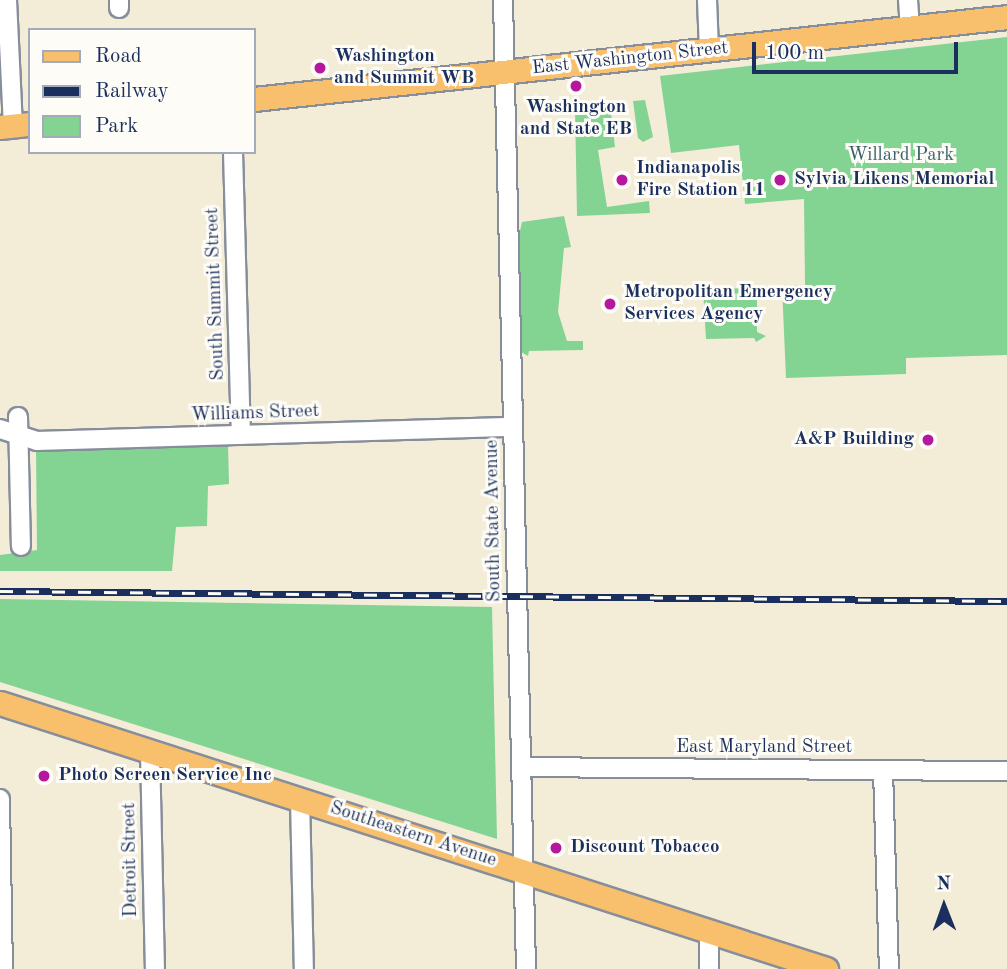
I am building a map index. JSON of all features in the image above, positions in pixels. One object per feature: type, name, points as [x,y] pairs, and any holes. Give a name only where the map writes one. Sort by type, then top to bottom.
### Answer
[{"type":"main road","name":"East Washington Street","points":[[256,99],[1007,17]]},
{"type":"main road","name":"Southeastern Avenue","points":[[0,703],[826,969]]},
{"type":"street","points":[[7,0],[14,126]]},
{"type":"street","name":"South State Avenue","points":[[503,0],[526,969]]},
{"type":"street","points":[[708,0],[709,50]]},
{"type":"street","points":[[908,0],[910,27]]},
{"type":"street","name":"South Summit Street","points":[[233,154],[241,435]]},
{"type":"street","points":[[18,417],[21,546]]},
{"type":"street","name":"Williams Street","points":[[0,429],[37,441],[513,427]]},
{"type":"street","name":"Detroit Street","points":[[150,751],[155,969]]},
{"type":"street","name":"East Maryland Street","points":[[521,767],[1007,771]]},
{"type":"street","points":[[883,770],[888,969]]},
{"type":"street","points":[[0,799],[3,969]]},
{"type":"street","points":[[300,799],[304,969]]},
{"type":"street","points":[[709,930],[709,969]]},
{"type":"green space","name":"Willard Park","points":[[1007,37],[1007,355],[906,358],[906,374],[786,378],[782,286],[805,285],[804,199],[745,204],[739,145],[671,153],[660,76]]},
{"type":"green space","points":[[645,100],[653,137],[643,142],[638,138],[633,101]]},
{"type":"green space","points":[[610,104],[615,147],[598,150],[607,207],[649,201],[650,213],[577,216],[575,106]]},
{"type":"green space","points":[[564,216],[571,247],[564,248],[558,312],[567,341],[583,341],[583,350],[529,351],[528,356],[521,352],[518,240],[522,222]]},
{"type":"green space","points":[[757,288],[757,332],[766,336],[756,342],[754,338],[706,339],[703,289]]},
{"type":"green space","points":[[228,444],[229,484],[208,486],[207,526],[176,527],[172,571],[0,571],[0,555],[37,550],[36,449]]},
{"type":"green space","points":[[0,599],[492,607],[497,839],[0,682]]},
{"type":"railway","points":[[0,591],[1007,601]]},
{"type":"place","name":"Washington and Summit WB","points":[[320,68]]},
{"type":"place","name":"Washington and State EB","points":[[576,86]]},
{"type":"place","name":"Indianapolis Fire Station 11","points":[[622,180]]},
{"type":"place","name":"Sylvia Likens Memorial","points":[[780,180]]},
{"type":"place","name":"Metropolitan Emergency Services Agency","points":[[610,304]]},
{"type":"place","name":"A&P Building","points":[[928,440]]},
{"type":"place","name":"Photo Screen Service Inc","points":[[44,776]]},
{"type":"place","name":"Discount Tobacco","points":[[556,848]]}]
